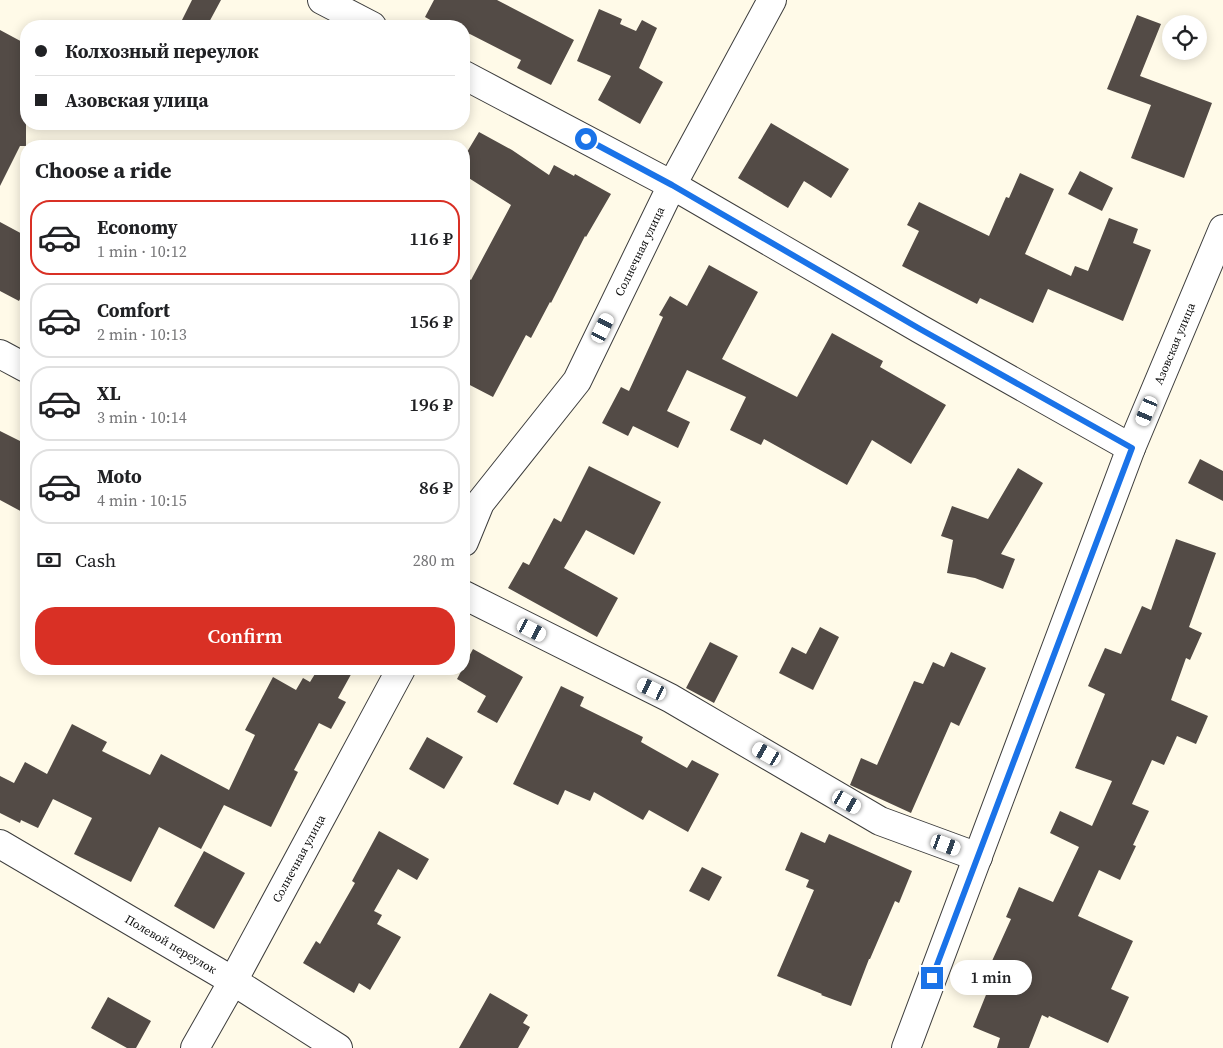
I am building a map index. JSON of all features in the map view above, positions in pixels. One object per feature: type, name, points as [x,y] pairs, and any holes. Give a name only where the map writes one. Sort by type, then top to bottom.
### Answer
[{"type":"street","points":[[322,0],[360,20]]},
{"type":"street","name":"Солнечная улица","points":[[470,528],[480,504],[578,381],[672,185],[772,0]]},
{"type":"street","points":[[470,78],[672,185],[920,329],[1132,448]]},
{"type":"street","name":"Азовская улица","points":[[906,1048],[1132,448],[1223,229]]},
{"type":"street","points":[[0,354],[20,365]]},
{"type":"street","points":[[470,598],[670,698],[880,821],[978,857]]},
{"type":"street","name":"Солнечная улица","points":[[195,1048],[398,675]]},
{"type":"street","name":"Полевой переулок","points":[[0,844],[233,981],[338,1048]]},
{"type":"building","points":[[192,0],[221,0],[210,20],[182,20]]},
{"type":"building","points":[[434,0],[497,0],[574,40],[551,85],[517,68],[521,60],[470,34],[470,20],[430,20],[425,17]]},
{"type":"building","points":[[599,9],[622,19],[620,24],[636,31],[642,20],[657,28],[639,68],[663,82],[640,124],[598,100],[611,76],[577,61]]},
{"type":"building","points":[[1137,15],[1161,24],[1140,76],[1212,103],[1184,178],[1131,158],[1151,105],[1107,89]]},
{"type":"building","points":[[0,30],[20,41],[20,130],[26,130],[26,140],[20,140],[20,146],[0,186]]},
{"type":"building","points":[[771,123],[849,169],[831,198],[804,181],[788,208],[738,178]]},
{"type":"building","points":[[479,132],[512,150],[549,175],[554,165],[574,176],[575,174],[611,194],[585,236],[531,338],[526,335],[493,397],[470,385],[470,279],[511,205],[470,179],[470,147]]},
{"type":"building","points":[[1080,171],[1113,188],[1102,211],[1068,194]]},
{"type":"building","points":[[1020,173],[1054,189],[1025,254],[1071,276],[1075,266],[1088,271],[1109,218],[1138,229],[1133,243],[1151,250],[1123,321],[1048,289],[1033,323],[980,298],[977,304],[902,266],[919,231],[907,225],[919,202],[989,236],[1006,197],[1009,198]]},
{"type":"building","points":[[0,222],[20,233],[20,299],[19,301],[0,291]]},
{"type":"building","points":[[709,265],[758,292],[722,359],[797,397],[832,333],[883,361],[880,367],[946,405],[911,464],[872,440],[847,485],[764,439],[761,445],[730,430],[746,397],[687,370],[667,411],[690,422],[678,448],[633,426],[628,436],[602,423],[621,387],[629,391],[663,317],[659,315],[670,296],[687,306]]},
{"type":"building","points":[[0,431],[20,441],[20,511],[0,500]]},
{"type":"building","points":[[1200,459],[1223,471],[1223,501],[1188,483]]},
{"type":"building","points":[[589,466],[661,502],[634,555],[586,530],[564,568],[618,598],[597,637],[508,588],[523,562],[529,565],[554,518],[561,522]]},
{"type":"building","points":[[1018,468],[1043,483],[1001,554],[1015,559],[1003,589],[975,578],[947,573],[953,540],[941,536],[952,506],[988,519]]},
{"type":"building","points":[[1176,539],[1216,553],[1189,627],[1202,633],[1190,660],[1186,658],[1171,700],[1208,716],[1196,744],[1177,736],[1164,765],[1152,760],[1132,804],[1149,811],[1133,845],[1136,846],[1120,880],[1099,870],[1078,916],[1133,941],[1111,989],[1129,997],[1108,1043],[1049,1016],[1048,1018],[1042,1015],[1029,1048],[997,1048],[1000,1038],[973,1027],[994,975],[987,972],[1011,919],[1006,917],[1019,887],[1053,902],[1079,847],[1050,833],[1060,811],[1092,826],[1112,781],[1075,768],[1105,694],[1088,686],[1105,648],[1121,654],[1142,606],[1151,610]]},
{"type":"building","points":[[820,627],[839,637],[813,690],[779,673],[792,647],[806,654]]},
{"type":"building","points":[[710,642],[738,656],[714,703],[686,688]]},
{"type":"building","points":[[473,649],[523,677],[497,723],[477,712],[486,696],[457,679],[459,675],[470,675],[470,655]]},
{"type":"building","points":[[951,652],[986,668],[959,726],[951,722],[911,813],[850,785],[861,758],[877,765],[914,681],[923,684],[933,662],[944,667]]},
{"type":"building","points":[[314,675],[351,675],[338,698],[346,702],[331,729],[319,723],[294,770],[298,772],[271,827],[224,805],[201,849],[159,827],[131,882],[74,854],[92,818],[53,799],[38,828],[21,820],[20,823],[0,813],[0,776],[14,783],[25,762],[47,774],[72,724],[107,742],[102,751],[150,775],[161,754],[229,790],[255,735],[245,730],[273,677],[296,690],[303,678],[310,682]]},
{"type":"building","points":[[561,686],[584,697],[580,706],[643,737],[641,742],[687,768],[692,760],[719,774],[688,832],[649,810],[643,820],[594,792],[590,801],[565,790],[558,805],[513,784]]},
{"type":"building","points":[[427,737],[463,757],[444,789],[409,769]]},
{"type":"building","points":[[379,831],[429,859],[417,880],[398,869],[374,911],[382,915],[377,924],[401,937],[370,990],[359,983],[354,993],[303,963],[316,941],[320,944],[355,883],[352,881]]},
{"type":"building","points":[[801,832],[825,843],[829,834],[912,871],[899,903],[895,901],[869,959],[851,1006],[777,976],[814,890],[806,887],[809,880],[785,870]]},
{"type":"building","points":[[204,851],[245,873],[214,929],[174,906]]},
{"type":"building","points":[[702,867],[722,877],[709,901],[689,891]]},
{"type":"building","points":[[490,993],[528,1015],[523,1023],[530,1027],[518,1048],[459,1048]]},
{"type":"building","points":[[108,997],[151,1021],[136,1048],[127,1048],[91,1028]]},
{"type":"route","points":[[586,139],[672,185],[920,329],[1132,448],[932,978]]}]
